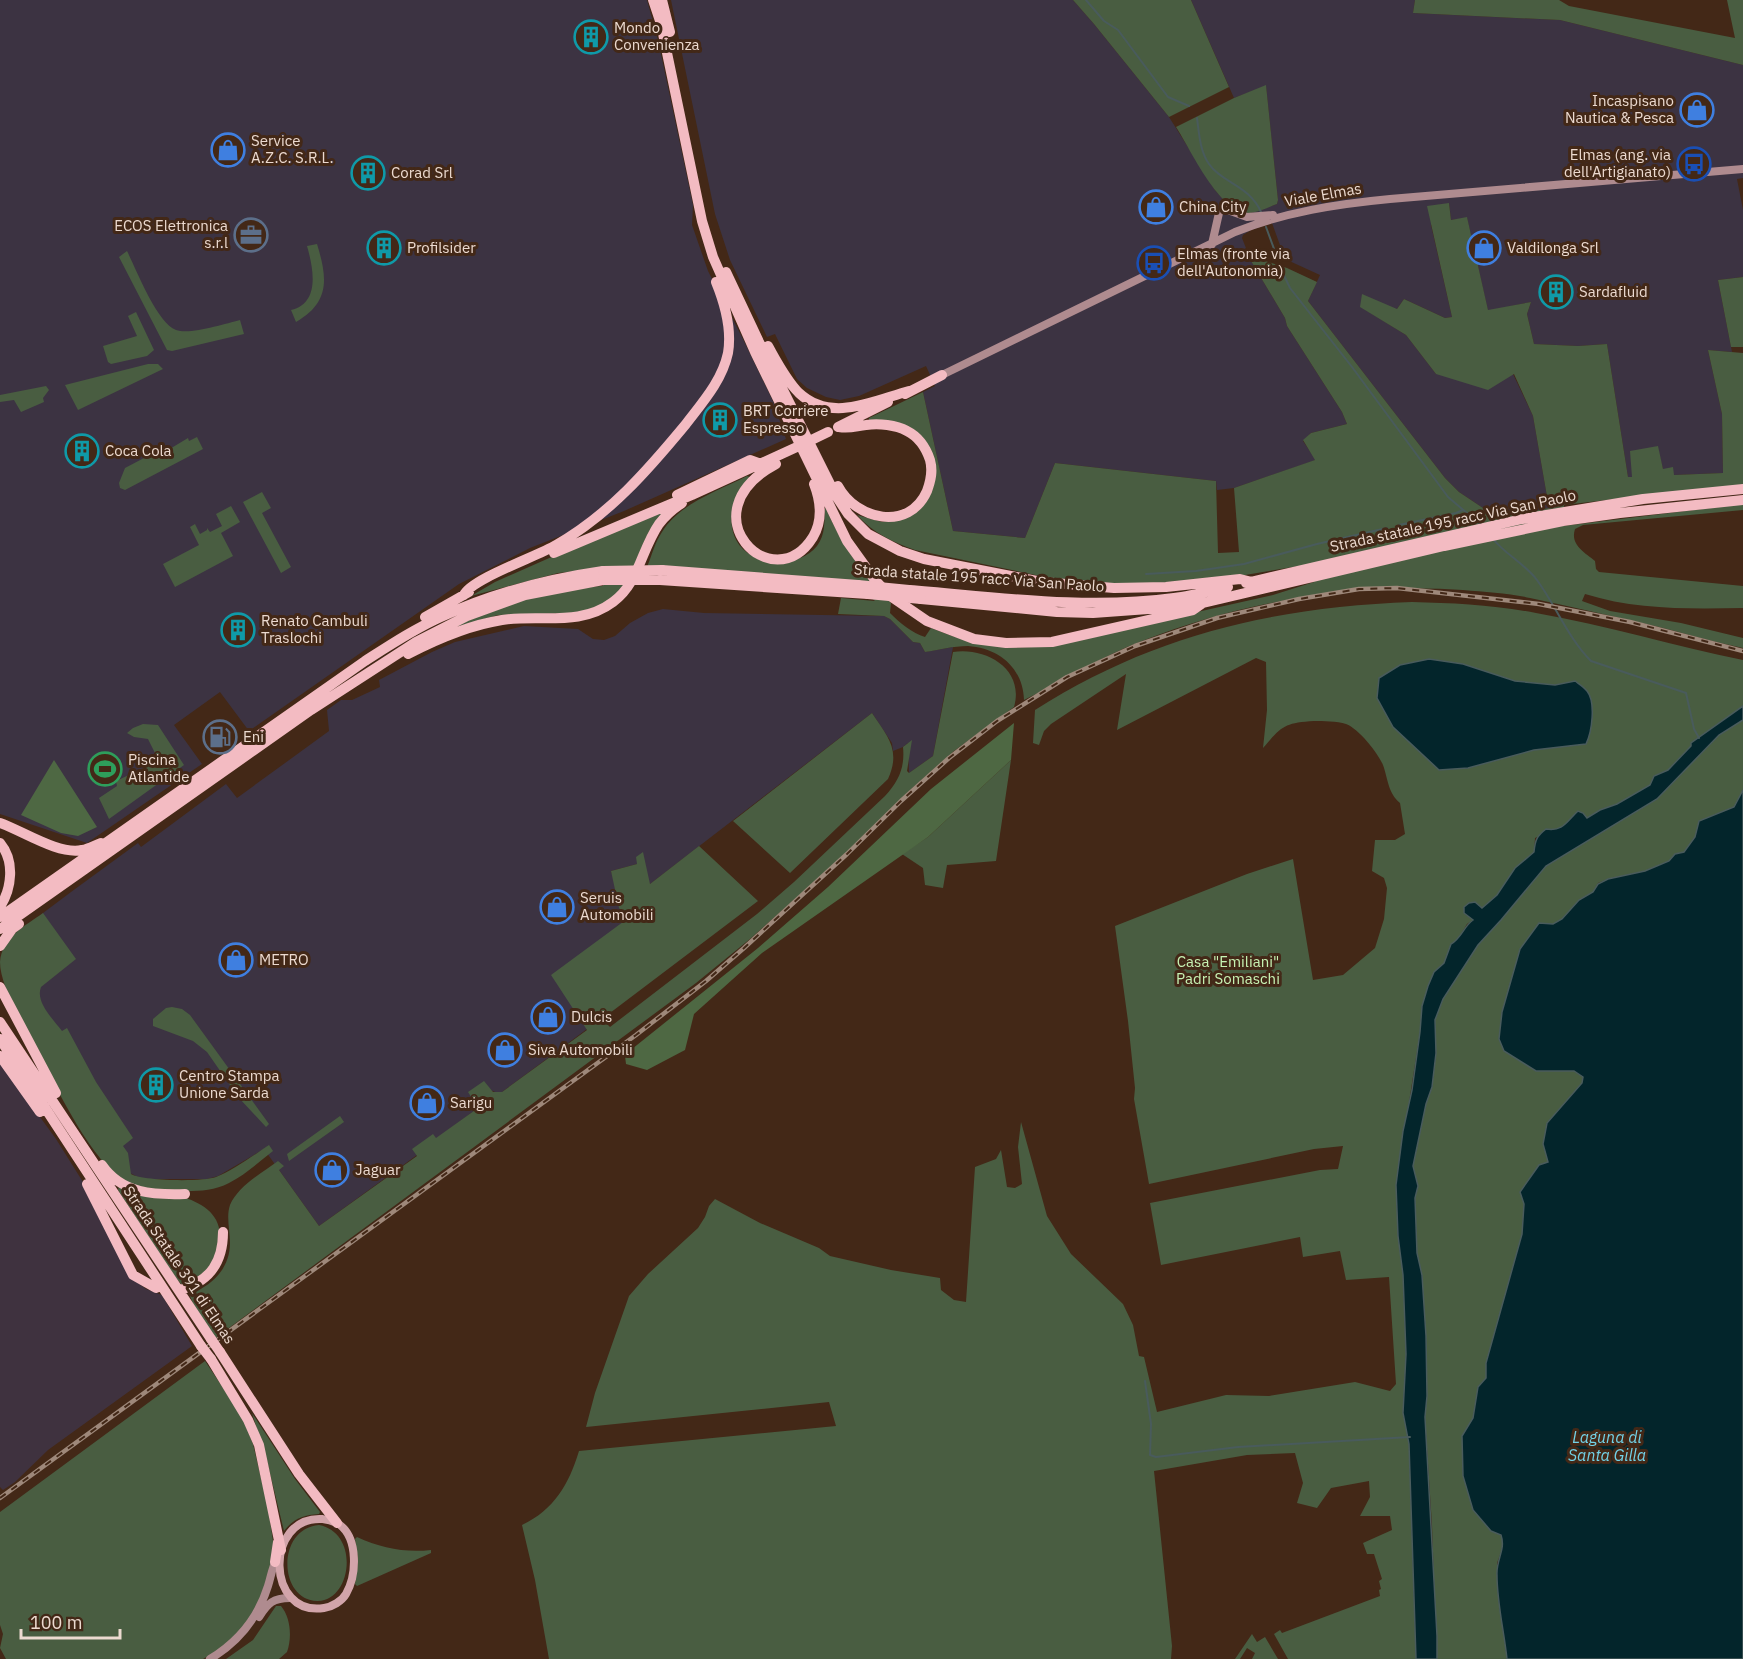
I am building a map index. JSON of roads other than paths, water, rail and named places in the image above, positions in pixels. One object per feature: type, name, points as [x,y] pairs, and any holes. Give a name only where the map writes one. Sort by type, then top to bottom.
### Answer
[{"type":"highway","points":[[653,0],[661,24],[702,221],[725,288],[812,466],[832,498],[868,534],[924,559],[1042,582],[1114,588],[1198,585],[1240,579],[1252,582]]},
{"type":"highway","points":[[662,0],[706,207],[719,255],[813,451],[847,541],[864,566],[889,595],[927,621],[974,639],[1006,643],[1052,642],[1193,610],[1203,603]]},
{"type":"highway","points":[[464,595],[467,589],[478,582],[556,545],[615,502],[656,461],[715,384],[728,354],[729,337],[727,316],[703,245],[702,221]]},
{"type":"highway","points":[[729,278],[743,297],[762,336],[788,380],[810,402],[821,407],[848,408],[909,391]]},
{"type":"highway","points":[[812,466],[811,476],[820,504],[820,519],[807,546],[793,556],[779,559],[765,558],[751,551],[741,539],[735,510],[749,483],[799,446],[942,375]]},
{"type":"highway","points":[[813,451],[822,456],[842,495],[852,505],[867,514],[882,517],[897,516],[912,510],[924,498],[931,480],[931,465],[920,440],[908,431],[895,427],[867,425],[849,429],[839,427]]},
{"type":"highway","points":[[370,665],[370,652],[464,595],[530,563],[761,464],[780,458]]},
{"type":"highway","points":[[668,504],[672,497],[750,460],[761,464]]},
{"type":"highway","name":"Strada statale 195 racc Via San Paolo","points":[[370,665],[433,632],[484,609],[525,595],[603,575],[661,575],[858,585],[1052,602],[1119,602],[1174,598],[1516,530],[1562,516],[1643,499],[1743,489]]},
{"type":"highway","points":[[0,917],[370,665],[387,665],[419,648],[488,623],[515,618],[567,619],[598,611],[614,602],[636,575],[646,547],[659,524],[668,513],[692,495]]},
{"type":"highway","name":"Strada statale 195 racc Via San Paolo","points":[[1562,516],[1743,500]]},
{"type":"highway","name":"Strada statale 195 racc Via San Paolo","points":[[661,575],[1057,612],[1093,613],[1203,603],[1327,569]]},
{"type":"highway","points":[[0,929],[302,716],[370,665]]},
{"type":"highway","points":[[0,823],[66,849],[81,850],[115,838]]},
{"type":"highway","points":[[0,843],[9,861],[10,871],[7,894],[0,907]]},
{"type":"highway","points":[[0,946],[12,929],[48,903],[58,889]]},
{"type":"highway","points":[[0,987],[62,1105],[58,1119],[45,1118],[0,1056]]},
{"type":"highway","name":"Strada Statale 391 di Elmas","points":[[0,1022],[58,1119]]},
{"type":"highway","name":"Strada Statale 391 di Elmas","points":[[0,1039],[82,1154],[215,1356],[337,1523]]},
{"type":"highway","points":[[156,1288],[134,1275],[76,1164],[82,1154],[97,1157],[111,1176],[132,1189],[154,1195],[185,1194]]},
{"type":"highway","points":[[183,1289],[199,1282],[216,1266],[223,1245],[223,1232]]},
{"type":"highway","name":"Strada Statale 391 di Elmas","points":[[215,1356],[259,1444],[279,1536],[279,1555]]},
{"type":"main road","name":"Viale Elmas","points":[[942,375],[1254,224],[1284,215],[1390,198],[1743,169]]},
{"type":"main road","points":[[1212,244],[1222,211],[1247,217],[1284,215]]},
{"type":"main road","points":[[210,1659],[234,1642],[248,1626],[264,1597],[279,1555],[292,1530],[307,1520],[322,1519],[337,1523],[350,1538],[353,1556],[350,1583],[345,1596],[321,1609],[308,1607],[290,1598],[278,1598],[270,1602],[247,1636],[219,1659]]},
{"type":"main road","points":[[279,1555],[281,1576],[290,1598]]},
{"type":"water","points":[[1429,659],[1463,664],[1515,681],[1555,685],[1575,681],[1590,696],[1591,725],[1586,744],[1534,750],[1468,768],[1439,770],[1393,727],[1377,698],[1379,678],[1400,665]]},
{"type":"water","points":[[1743,706],[1743,720],[1719,735],[1657,799],[1546,866],[1478,945],[1443,999],[1435,1020],[1436,1053],[1432,1087],[1426,1104],[1413,1166],[1418,1186],[1415,1198],[1417,1253],[1422,1275],[1426,1336],[1425,1417],[1437,1659],[1416,1659],[1409,1444],[1403,1413],[1406,1354],[1403,1275],[1398,1236],[1396,1185],[1403,1131],[1412,1090],[1422,1006],[1428,986],[1434,972],[1444,963],[1451,944],[1473,920],[1464,913],[1464,907],[1475,902],[1482,908],[1497,895],[1515,868],[1534,852],[1537,839],[1546,829],[1561,827],[1578,811],[1587,818],[1650,785],[1654,776],[1668,770],[1691,746],[1691,743]]},
{"type":"water","name":"Laguna di Santa Gilla","points":[[1743,790],[1743,1659],[1507,1659],[1497,1586],[1497,1569],[1502,1550],[1501,1535],[1491,1531],[1473,1510],[1463,1476],[1462,1436],[1473,1418],[1478,1387],[1486,1378],[1486,1363],[1522,1234],[1524,1204],[1520,1192],[1539,1165],[1548,1162],[1543,1144],[1547,1123],[1582,1083],[1583,1077],[1574,1071],[1536,1071],[1504,1051],[1499,1039],[1502,1012],[1520,949],[1539,923],[1553,924],[1562,919],[1579,900],[1593,892],[1598,884],[1608,879],[1645,871],[1669,861],[1675,854],[1684,852],[1695,837],[1699,821],[1734,807]]},
{"type":"waterway","points":[[1086,0],[1104,21],[1118,30],[1168,97],[1189,106]]},
{"type":"waterway","points":[[1197,118],[1202,148],[1209,164],[1221,176],[1250,196],[1261,212]]},
{"type":"waterway","points":[[1266,227],[1277,257]]},
{"type":"waterway","points":[[1281,269],[1290,288],[1352,367],[1448,497],[1481,525]]},
{"type":"waterway","points":[[1399,525],[1463,510]]},
{"type":"waterway","points":[[1146,574],[1196,571],[1244,564],[1387,528]]},
{"type":"waterway","points":[[1493,539],[1537,580],[1569,632],[1591,661],[1686,693],[1694,729],[1699,738]]},
{"type":"waterway","points":[[1145,1381],[1151,1424],[1150,1455],[1156,1457],[1238,1447],[1410,1437]]},
{"type":"railway","points":[[0,1498],[636,1035],[706,981],[744,948],[949,758],[997,721],[1067,677],[1135,646],[1217,618],[1299,599],[1359,589],[1397,588],[1539,604],[1630,622],[1743,651]]},
{"type":"place","name":"Mondo Convenienza","points":[[591,37]]},
{"type":"place","name":"Incaspisano Nautica & Pesca","points":[[1697,110]]},
{"type":"place","name":"Service A.Z.C. S.R.L.","points":[[228,150]]},
{"type":"place","name":"Elmas (ang. via dell'Artigianato)","points":[[1694,164]]},
{"type":"place","name":"Corad Srl","points":[[368,173]]},
{"type":"place","name":"China City","points":[[1156,207]]},
{"type":"place","name":"ECOS Elettronica s.r.l","points":[[251,235]]},
{"type":"place","name":"Profilsider","points":[[384,248]]},
{"type":"place","name":"Valdilonga Srl","points":[[1484,248]]},
{"type":"place","name":"Elmas (fronte via dell'Autonomia)","points":[[1154,263]]},
{"type":"place","name":"Sardafluid","points":[[1556,292]]},
{"type":"place","name":"BRT Corriere Espresso","points":[[720,420]]},
{"type":"place","name":"Coca Cola","points":[[82,451]]},
{"type":"place","name":"Renato Cambuli Traslochi","points":[[238,630]]},
{"type":"place","name":"Eni","points":[[220,737]]},
{"type":"place","name":"Piscina Atlantide","points":[[105,769]]},
{"type":"place","name":"Seruis Automobili","points":[[557,907]]},
{"type":"place","name":"METRO","points":[[236,960]]},
{"type":"place","name":"Dulcis","points":[[548,1017]]},
{"type":"place","name":"Siva Automobili","points":[[505,1050]]},
{"type":"place","name":"Centro Stampa Unione Sarda","points":[[156,1085]]},
{"type":"place","name":"Sarigu","points":[[427,1103]]},
{"type":"place","name":"Jaguar","points":[[332,1170]]},
{"type":"park label","name":"Casa \"Emiliani\" Padri Somaschi","points":[[1228,970]]}]
